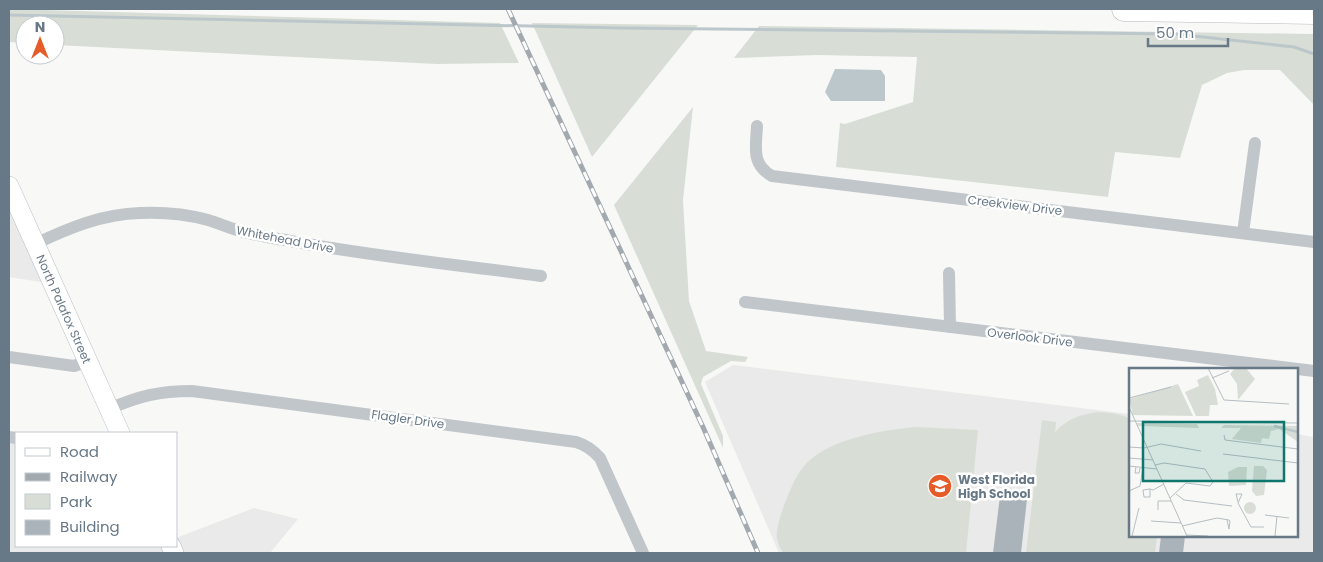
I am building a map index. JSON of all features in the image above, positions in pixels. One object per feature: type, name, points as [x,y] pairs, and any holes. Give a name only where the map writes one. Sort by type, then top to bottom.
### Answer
[{"type":"highway","points":[[1124,9],[1314,12]]},
{"type":"main road","name":"North Palafox Street","points":[[9,186],[120,432]]},
{"type":"street","name":"Creekview Drive","points":[[757,126],[756,159],[764,171],[772,176],[1314,242]]},
{"type":"street","points":[[1243,233],[1255,143]]},
{"type":"street","name":"Whitehead Drive","points":[[35,244],[92,220],[139,212],[162,212],[187,215],[247,233],[315,246],[541,276]]},
{"type":"street","points":[[949,273],[950,327]]},
{"type":"street","name":"Overlook Drive","points":[[745,302],[1289,368]]},
{"type":"street","points":[[9,357],[74,366],[88,361]]},
{"type":"street","name":"Overlook Drive","points":[[1298,369],[1314,371]]},
{"type":"street","name":"Flagler Drive","points":[[109,409],[152,393],[192,391],[576,442],[594,451],[600,458],[643,553]]},
{"type":"shaded area","points":[[835,69],[881,70],[885,76],[885,101],[831,101],[825,92]]},
{"type":"shaded area","points":[[9,199],[47,283],[9,277]]},
{"type":"shaded area","name":"West Florida High School","points":[[733,365],[1129,414],[1129,537],[1298,537],[1298,434],[1314,437],[1314,553],[779,553],[705,382]]},
{"type":"shaded area","points":[[9,443],[15,444],[15,547],[165,547],[168,553],[9,553]]},
{"type":"shaded area","points":[[254,508],[298,519],[270,553],[180,553],[177,547],[178,537]]},
{"type":"green space","points":[[9,9],[500,23],[519,63],[437,64],[65,45],[65,15],[15,15],[15,42],[9,42]]},
{"type":"green space","points":[[532,23],[698,25],[592,157]]},
{"type":"green space","points":[[759,26],[1314,34],[1314,105],[1280,70],[1244,70],[1227,73],[1202,85],[1180,158],[1115,152],[1108,197],[836,167],[840,123],[845,124],[913,102],[917,57],[817,55],[734,58]]},
{"type":"green space","points":[[693,107],[683,200],[689,301],[706,351],[748,357],[745,362],[731,361],[703,377],[701,384],[723,436],[723,448],[614,205]]},
{"type":"green space","points":[[1098,412],[1111,413],[1129,418],[1129,537],[1157,537],[1155,553],[1026,553],[1042,420],[1056,422],[1055,432],[1064,424],[1086,414]]},
{"type":"green space","points":[[915,427],[978,430],[966,553],[783,553],[777,539],[778,524],[793,485],[805,465],[815,456],[841,442],[872,433]]},
{"type":"building","points":[[1000,496],[1027,499],[1021,553],[993,553]]},
{"type":"building","points":[[1161,537],[1185,537],[1183,553],[1159,553]]},
{"type":"waterway","points":[[9,15],[620,28],[1175,34],[1294,47],[1314,54]]},
{"type":"railway","points":[[508,9],[703,427],[758,553]]},
{"type":"place","name":"West Florida High School","points":[[940,486]]}]
